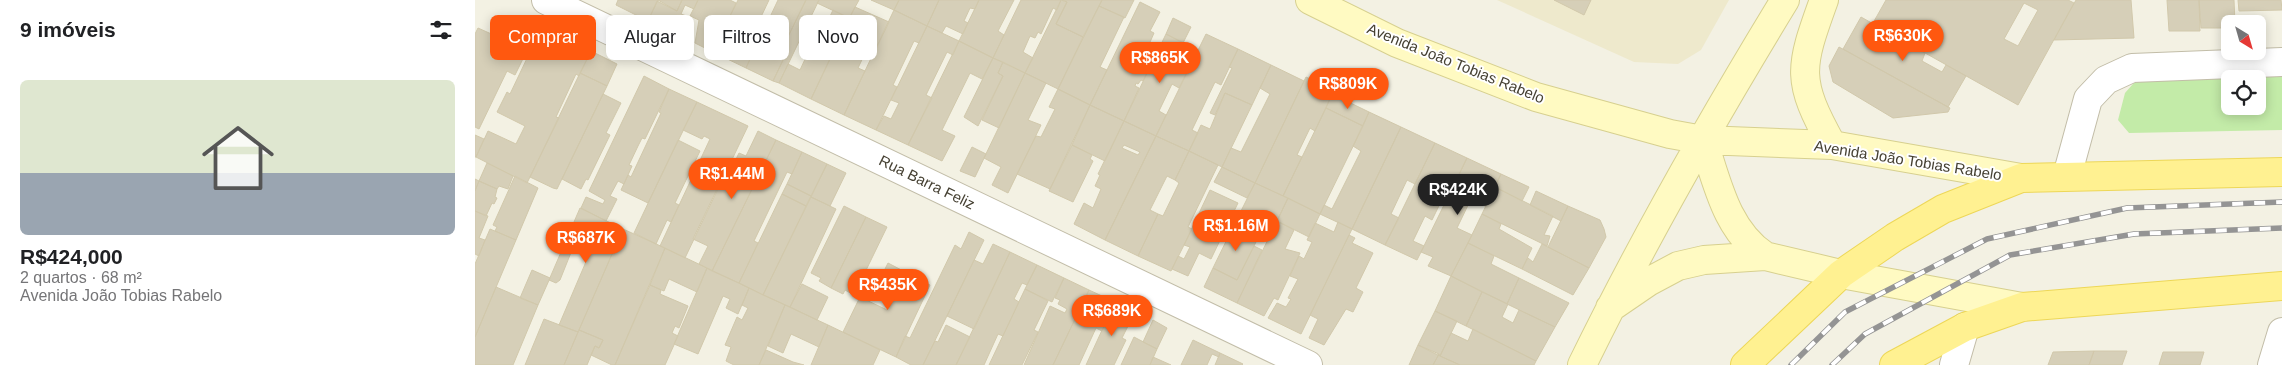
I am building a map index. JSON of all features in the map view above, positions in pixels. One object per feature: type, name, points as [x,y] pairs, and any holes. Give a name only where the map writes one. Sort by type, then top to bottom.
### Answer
[{"type":"main road","points":[[1745,365],[1841,274],[1895,236],[1943,209],[2021,178],[2282,172]]},
{"type":"main road","points":[[1894,365],[1965,327],[2021,306],[2282,286]]},
{"type":"street","name":"Rua Barra Feliz","points":[[546,0],[1308,365]]},
{"type":"street","name":"Avenida João Tobias Rabelo","points":[[1310,0],[1397,42],[1536,98],[1670,134],[1703,140],[1832,145],[2021,178]]},
{"type":"street","points":[[1582,365],[1610,308],[1703,140],[1785,0]]},
{"type":"street","points":[[1824,0],[1804,66],[1805,87],[1815,114],[1832,145]]},
{"type":"street","points":[[2067,176],[2088,99],[2106,80],[2132,68],[2282,62]]},
{"type":"street","points":[[1703,140],[1730,216],[1746,240],[1765,256]]},
{"type":"street","points":[[1610,308],[1648,282],[1678,266],[1704,260],[1765,256],[1841,274],[2021,306]]},
{"type":"street","points":[[1954,365],[1965,327]]},
{"type":"street","points":[[2272,365],[2282,332]]},
{"type":"shaded area","points":[[1497,0],[1729,0],[1701,50],[1678,64],[1634,62]]},
{"type":"green space","points":[[2266,73],[2282,73],[2282,130],[2129,133],[2118,120],[2125,93],[2140,76],[2221,74],[2221,115],[2266,115]]},
{"type":"building","points":[[618,0],[658,0],[651,15],[636,15],[616,5]]},
{"type":"building","points":[[658,0],[682,0],[677,11]]},
{"type":"building","points":[[682,0],[698,0],[694,9],[685,5],[681,14],[684,15],[651,15],[657,1],[677,11]]},
{"type":"building","points":[[698,0],[730,0],[736,3],[730,15],[704,15],[704,48],[695,43],[699,20],[694,18],[694,15],[690,15]]},
{"type":"building","points":[[738,0],[769,0],[762,15],[731,15]]},
{"type":"building","points":[[778,0],[806,0],[789,35],[789,15],[771,15]]},
{"type":"building","points":[[806,0],[819,0],[812,15],[799,15],[799,42],[779,83],[773,81],[783,60],[789,60],[789,35]]},
{"type":"building","points":[[819,0],[859,0],[851,15],[843,15],[817,3]]},
{"type":"building","points":[[871,0],[899,0],[894,10]]},
{"type":"building","points":[[899,0],[939,0],[927,26],[894,10]]},
{"type":"building","points":[[939,0],[979,0],[975,9],[970,8],[964,21],[968,23],[963,34],[946,26],[942,33],[927,26]]},
{"type":"building","points":[[979,0],[1014,0],[998,31],[1004,35],[993,58],[959,41]]},
{"type":"building","points":[[1021,0],[1061,0],[1057,10],[1053,8],[1041,34],[1038,32],[1035,38],[1030,36],[1023,52],[1033,58],[1025,73],[993,58]]},
{"type":"building","points":[[1061,0],[1067,2],[1056,24],[1083,37],[1058,89],[1025,73]]},
{"type":"building","points":[[1063,0],[1102,0],[1083,37],[1056,24],[1067,2]]},
{"type":"building","points":[[1102,0],[1134,0],[1125,18],[1099,6]]},
{"type":"building","points":[[1554,0],[1591,0],[1584,15]]},
{"type":"building","points":[[1886,0],[2068,0],[2074,3],[2018,105],[1918,49],[1922,41],[1894,25],[1889,33],[1873,23]],"holes":[[[2024,3],[2038,10],[2018,46],[2004,39]]]},
{"type":"building","points":[[2076,0],[2131,0],[2134,38],[2054,40]]},
{"type":"building","points":[[2167,0],[2199,0],[2200,31],[2169,31]]},
{"type":"building","points":[[2199,0],[2234,0],[2235,15],[2221,15],[2221,28],[2201,28]]},
{"type":"building","points":[[2238,0],[2281,0],[2282,10],[2239,11]]},
{"type":"building","points":[[1140,2],[1160,12],[1150,31],[1154,33],[1147,49],[1156,54],[1143,81],[1141,80],[1138,84],[1136,83],[1135,86],[1139,88],[1124,121],[1090,105]]},
{"type":"building","points":[[1099,6],[1124,17],[1100,67],[1107,70],[1090,105],[1058,89]]},
{"type":"building","points":[[855,7],[873,15],[851,15]]},
{"type":"building","points":[[833,10],[843,15],[831,15]]},
{"type":"building","points":[[894,10],[927,26],[919,43],[914,41],[893,85],[897,87],[876,130],[844,115],[870,60],[877,60],[877,46]]},
{"type":"building","points":[[877,17],[889,22],[877,47]]},
{"type":"building","points":[[1861,17],[1925,53],[1922,61],[1942,72],[1946,65],[1966,76],[1948,107],[1843,49]]},
{"type":"building","points":[[1173,18],[1191,27],[1183,43],[1166,34]]},
{"type":"building","points":[[927,26],[959,41],[953,55],[947,52],[926,95],[932,98],[908,145],[876,130],[884,116],[891,119],[899,103],[891,100]]},
{"type":"building","points":[[478,28],[490,33],[490,60],[522,60],[515,75],[507,71],[479,129],[475,127],[475,34]]},
{"type":"building","points":[[1166,34],[1198,50],[1179,88],[1172,84],[1159,111],[1166,115],[1156,136],[1124,121]]},
{"type":"building","points":[[1206,34],[1238,49],[1221,85],[1215,82],[1192,130],[1198,133],[1189,151],[1156,136]]},
{"type":"building","points":[[959,41],[993,58],[982,79],[970,73],[942,130],[955,136],[942,161],[908,145]]},
{"type":"building","points":[[1839,47],[1950,108],[1948,112],[1893,118],[1833,82],[1829,66]]},
{"type":"building","points":[[1238,49],[1271,65],[1252,105],[1225,93],[1215,115],[1210,113],[1232,68],[1229,67]]},
{"type":"building","points":[[596,54],[617,64],[607,86],[580,73],[586,60],[596,60]]},
{"type":"building","points":[[993,58],[1003,62],[998,73],[1003,76],[978,126],[964,117]]},
{"type":"building","points":[[526,60],[587,60],[579,76],[576,74],[556,117],[559,118],[527,183],[476,157],[488,131],[516,144],[525,126],[497,112],[507,92],[510,94]]},
{"type":"building","points":[[730,60],[749,60],[746,68]]},
{"type":"building","points":[[750,60],[783,60],[773,81],[746,68]]},
{"type":"building","points":[[805,60],[829,60],[811,99],[779,83],[788,64],[800,70]]},
{"type":"building","points":[[830,60],[862,60],[858,68],[865,71],[844,115],[811,99]]},
{"type":"building","points":[[1003,62],[1025,73],[999,128],[982,120],[1003,76],[998,73]]},
{"type":"building","points":[[1271,65],[1304,81],[1255,183],[1222,167],[1231,148],[1241,152],[1270,94],[1260,88]]},
{"type":"building","points":[[580,73],[607,86],[557,189],[530,177]]},
{"type":"building","points":[[1025,73],[1046,83],[1028,120],[1041,125],[1008,193],[992,185],[1001,167],[984,158]]},
{"type":"building","points":[[644,76],[669,89],[645,139],[642,138],[629,165],[632,166],[624,184],[618,181],[610,196],[617,199],[606,221],[581,208],[586,197],[603,204],[605,200],[589,191]]},
{"type":"building","points":[[1306,77],[1334,90],[1315,131],[1310,128],[1297,155],[1302,157],[1283,196],[1255,183]]},
{"type":"building","points":[[669,89],[697,102],[648,203],[621,190],[628,175],[631,177],[661,113],[659,112]]},
{"type":"building","points":[[1058,89],[1090,105],[1050,189],[1017,174],[1036,136],[1041,137],[1055,109],[1049,107]]},
{"type":"building","points":[[1225,93],[1252,105],[1222,167],[1189,151],[1201,125],[1210,129]]},
{"type":"building","points":[[603,94],[621,103],[606,133],[610,135],[588,180],[586,179],[581,189],[562,179]]},
{"type":"building","points":[[1332,94],[1369,112],[1363,126],[1326,108]]},
{"type":"building","points":[[697,102],[748,126],[685,258],[660,246],[710,139],[704,136],[702,139],[683,130]]},
{"type":"building","points":[[1090,105],[1124,121],[1105,161],[1072,145]]},
{"type":"building","points":[[1326,108],[1363,126],[1320,214],[1283,196]]},
{"type":"building","points":[[1369,112],[1401,127],[1352,229],[1320,214],[1324,205],[1332,209],[1361,151],[1353,146]]},
{"type":"building","points":[[1124,121],[1156,136],[1105,240],[1074,224],[1084,203],[1093,208],[1101,189],[1095,186],[1100,175],[1098,174]],"holes":[[[1124,145],[1140,152],[1138,155],[1122,148]]]},
{"type":"building","points":[[1401,127],[1435,143],[1415,184],[1407,180],[1391,214],[1399,218],[1385,245],[1352,229]]},
{"type":"building","points":[[758,131],[776,140],[712,271],[699,264],[708,246],[693,239],[718,187],[722,188],[739,153],[746,156]]},
{"type":"building","points":[[475,135],[484,139],[476,157],[475,157]]},
{"type":"building","points":[[1156,136],[1189,151],[1175,180],[1167,176],[1150,210],[1158,214],[1138,256],[1105,240]]},
{"type":"building","points":[[678,140],[700,151],[675,203],[679,205],[671,222],[667,220],[656,244],[634,233]]},
{"type":"building","points":[[776,140],[802,152],[792,174],[787,172],[754,241],[758,243],[739,283],[712,271]]},
{"type":"building","points":[[1435,143],[1467,158],[1456,181],[1452,179],[1432,220],[1425,216],[1413,241],[1424,246],[1417,260],[1385,245]]},
{"type":"building","points":[[1072,145],[1092,155],[1090,159],[1093,161],[1073,202],[1049,191]]},
{"type":"building","points":[[972,147],[986,154],[975,177],[960,171]]},
{"type":"building","points":[[1189,151],[1218,165],[1188,227],[1192,229],[1171,271],[1138,256],[1158,214],[1163,216],[1179,183],[1175,180]]},
{"type":"building","points":[[802,152],[827,164],[811,196],[787,184]]},
{"type":"building","points":[[1467,158],[1501,174],[1485,206],[1471,199],[1457,228],[1472,235],[1451,276],[1428,266],[1433,257],[1421,252]]},
{"type":"building","points":[[487,163],[513,176],[508,189],[499,186],[497,189],[479,181]]},
{"type":"building","points":[[827,164],[846,173],[830,206],[811,197]]},
{"type":"building","points":[[1222,167],[1255,183],[1247,198],[1214,182]]},
{"type":"building","points":[[1501,174],[1529,187],[1522,201],[1495,187]]},
{"type":"building","points":[[515,176],[538,188],[516,240],[495,231],[497,227],[493,225]]},
{"type":"building","points":[[475,179],[479,181],[475,191]]},
{"type":"building","points":[[479,181],[497,189],[495,197],[497,198],[494,204],[492,203],[486,216],[475,211],[475,191]]},
{"type":"building","points":[[1255,183],[1288,198],[1277,221],[1275,223],[1269,220],[1265,222],[1257,240],[1254,239],[1256,233],[1235,223]]},
{"type":"building","points":[[787,184],[811,196],[806,206],[782,194]]},
{"type":"building","points":[[1495,187],[1553,216],[1544,235],[1550,236],[1547,246],[1482,214]]},
{"type":"building","points":[[1210,190],[1238,203],[1211,259],[1199,253],[1188,276],[1172,269],[1178,256],[1184,259],[1190,247],[1184,245]]},
{"type":"building","points":[[1536,191],[1568,206],[1561,221],[1530,205]]},
{"type":"building","points":[[782,194],[806,206],[763,295],[739,283]]},
{"type":"building","points":[[811,197],[836,209],[790,307],[763,295]]},
{"type":"building","points":[[1288,198],[1320,214],[1309,237],[1277,221]]},
{"type":"building","points":[[844,206],[866,217],[831,288],[819,281],[821,278],[811,273]]},
{"type":"building","points":[[1568,206],[1600,220],[1604,229],[1606,237],[1589,268],[1548,247]]},
{"type":"building","points":[[580,208],[623,229],[578,332],[559,325],[594,243],[583,238],[581,243],[576,240],[560,280],[556,283],[549,280]]},
{"type":"building","points":[[475,211],[488,216],[479,238],[485,240],[479,256],[475,254]]},
{"type":"building","points":[[1482,214],[1501,224],[1499,229],[1532,248],[1522,269],[1468,243]]},
{"type":"building","points":[[866,217],[887,227],[854,295],[845,290],[843,294],[831,288]]},
{"type":"building","points":[[1277,221],[1294,230],[1285,249],[1300,253],[1278,300],[1274,298],[1264,316],[1237,303]]},
{"type":"building","points":[[1338,222],[1352,229],[1301,334],[1268,318],[1277,303],[1286,307],[1291,299],[1288,298],[1298,279],[1290,276],[1299,256],[1304,259],[1312,242],[1307,240],[1315,223],[1334,232]]},
{"type":"building","points":[[1235,223],[1256,233],[1254,239],[1257,240],[1237,280],[1213,268]]},
{"type":"building","points":[[490,229],[516,240],[475,337],[475,264]]},
{"type":"building","points":[[623,229],[665,248],[615,365],[612,365],[591,355],[595,346],[599,348],[603,340],[579,330]]},
{"type":"building","points":[[969,232],[984,240],[923,365],[911,365],[896,357],[905,336],[910,338],[955,245],[961,249]]},
{"type":"building","points":[[1349,235],[1355,238],[1352,243],[1373,253],[1356,288],[1363,292],[1353,312],[1346,309],[1324,345],[1309,338],[1318,319],[1310,315]]},
{"type":"building","points":[[1468,243],[1494,256],[1491,264],[1519,278],[1507,304],[1451,276]]},
{"type":"building","points":[[993,244],[1010,252],[974,329],[947,316],[974,260],[983,264]]},
{"type":"building","points":[[1542,244],[1589,268],[1573,295],[1522,269],[1528,258],[1533,262]]},
{"type":"building","points":[[1254,246],[1262,250],[1237,303],[1204,287],[1213,268],[1237,280]]},
{"type":"building","points":[[665,248],[707,268],[697,292],[669,279],[664,291],[650,285]]},
{"type":"building","points":[[1010,252],[1037,265],[1027,285],[1022,283],[1014,299],[1019,302],[1003,336],[998,334],[984,365],[956,365]]},
{"type":"building","points":[[888,263],[930,285],[896,357],[843,332],[860,297],[887,310],[890,304],[872,295]]},
{"type":"building","points":[[1037,265],[1064,278],[1052,302],[1025,289]]},
{"type":"building","points":[[707,268],[749,288],[738,314],[726,308],[730,299],[723,296],[698,354],[674,344]]},
{"type":"building","points":[[532,270],[550,278],[538,305],[520,298]]},
{"type":"building","points":[[1451,276],[1482,292],[1466,326],[1435,311]]},
{"type":"building","points":[[1064,278],[1089,290],[1053,365],[1024,365],[1050,306],[1065,313],[1067,309],[1058,304],[1060,300],[1055,298]]},
{"type":"building","points":[[1519,278],[1569,303],[1555,327],[1507,304]]},
{"type":"building","points":[[802,284],[828,297],[817,320],[790,307]]},
{"type":"building","points":[[650,285],[661,290],[660,294],[688,306],[679,328],[675,326],[672,333],[678,336],[665,365],[615,365]]},
{"type":"building","points":[[496,287],[538,305],[513,365],[475,365],[475,337]]},
{"type":"building","points":[[749,288],[785,305],[759,365],[734,365],[726,361],[731,347],[725,345],[737,317],[742,320],[748,308],[742,305]]},
{"type":"building","points":[[1025,289],[1048,301],[1034,330],[1038,332],[1022,365],[989,365]]},
{"type":"building","points":[[1089,290],[1115,302],[1102,331],[1096,328],[1079,365],[1053,365]]},
{"type":"building","points":[[1482,292],[1508,304],[1502,317],[1513,323],[1519,310],[1555,327],[1536,361],[1466,326]]},
{"type":"building","points":[[1115,302],[1141,315],[1139,319],[1133,316],[1122,338],[1126,340],[1114,365],[1086,365]]},
{"type":"building","points":[[785,305],[828,325],[819,347],[791,334],[783,353],[768,346]]},
{"type":"building","points":[[1435,311],[1457,321],[1440,356],[1418,345]]},
{"type":"building","points":[[544,319],[578,332],[564,365],[525,365]]},
{"type":"building","points":[[1153,320],[1167,328],[1157,349],[1143,342]]},
{"type":"building","points":[[828,325],[880,350],[873,365],[811,365]]},
{"type":"building","points":[[946,325],[970,337],[956,365],[923,365],[935,341],[938,342]]},
{"type":"building","points":[[1473,329],[1536,361],[1534,365],[1460,365],[1440,356],[1451,333],[1468,341]]},
{"type":"building","points":[[579,330],[603,340],[599,348],[595,346],[587,365],[564,365]]},
{"type":"building","points":[[1134,337],[1157,349],[1150,365],[1121,365]]},
{"type":"building","points":[[1193,340],[1220,353],[1219,357],[1212,354],[1207,365],[1181,365]]},
{"type":"building","points":[[1418,345],[1439,354],[1433,365],[1409,365]]},
{"type":"building","points":[[766,350],[793,362],[804,365],[759,365]]},
{"type":"building","points":[[2094,351],[2089,365],[2048,365],[2053,352]]},
{"type":"building","points":[[2094,351],[2127,351],[2122,365],[2089,365]]},
{"type":"building","points":[[2163,352],[2204,352],[2200,365],[2159,365]]},
{"type":"building","points":[[1220,353],[1243,364],[1215,365]]},
{"type":"building","points":[[1439,354],[1440,356],[1460,365],[1433,365]]},
{"type":"building","points":[[1153,357],[1171,365],[1150,365]]},
{"type":"railway","points":[[1791,365],[1845,312],[1987,239],[2127,208],[2282,202]]},
{"type":"railway","points":[[1832,365],[1865,334],[2010,255],[2134,234],[2282,228]]}]
